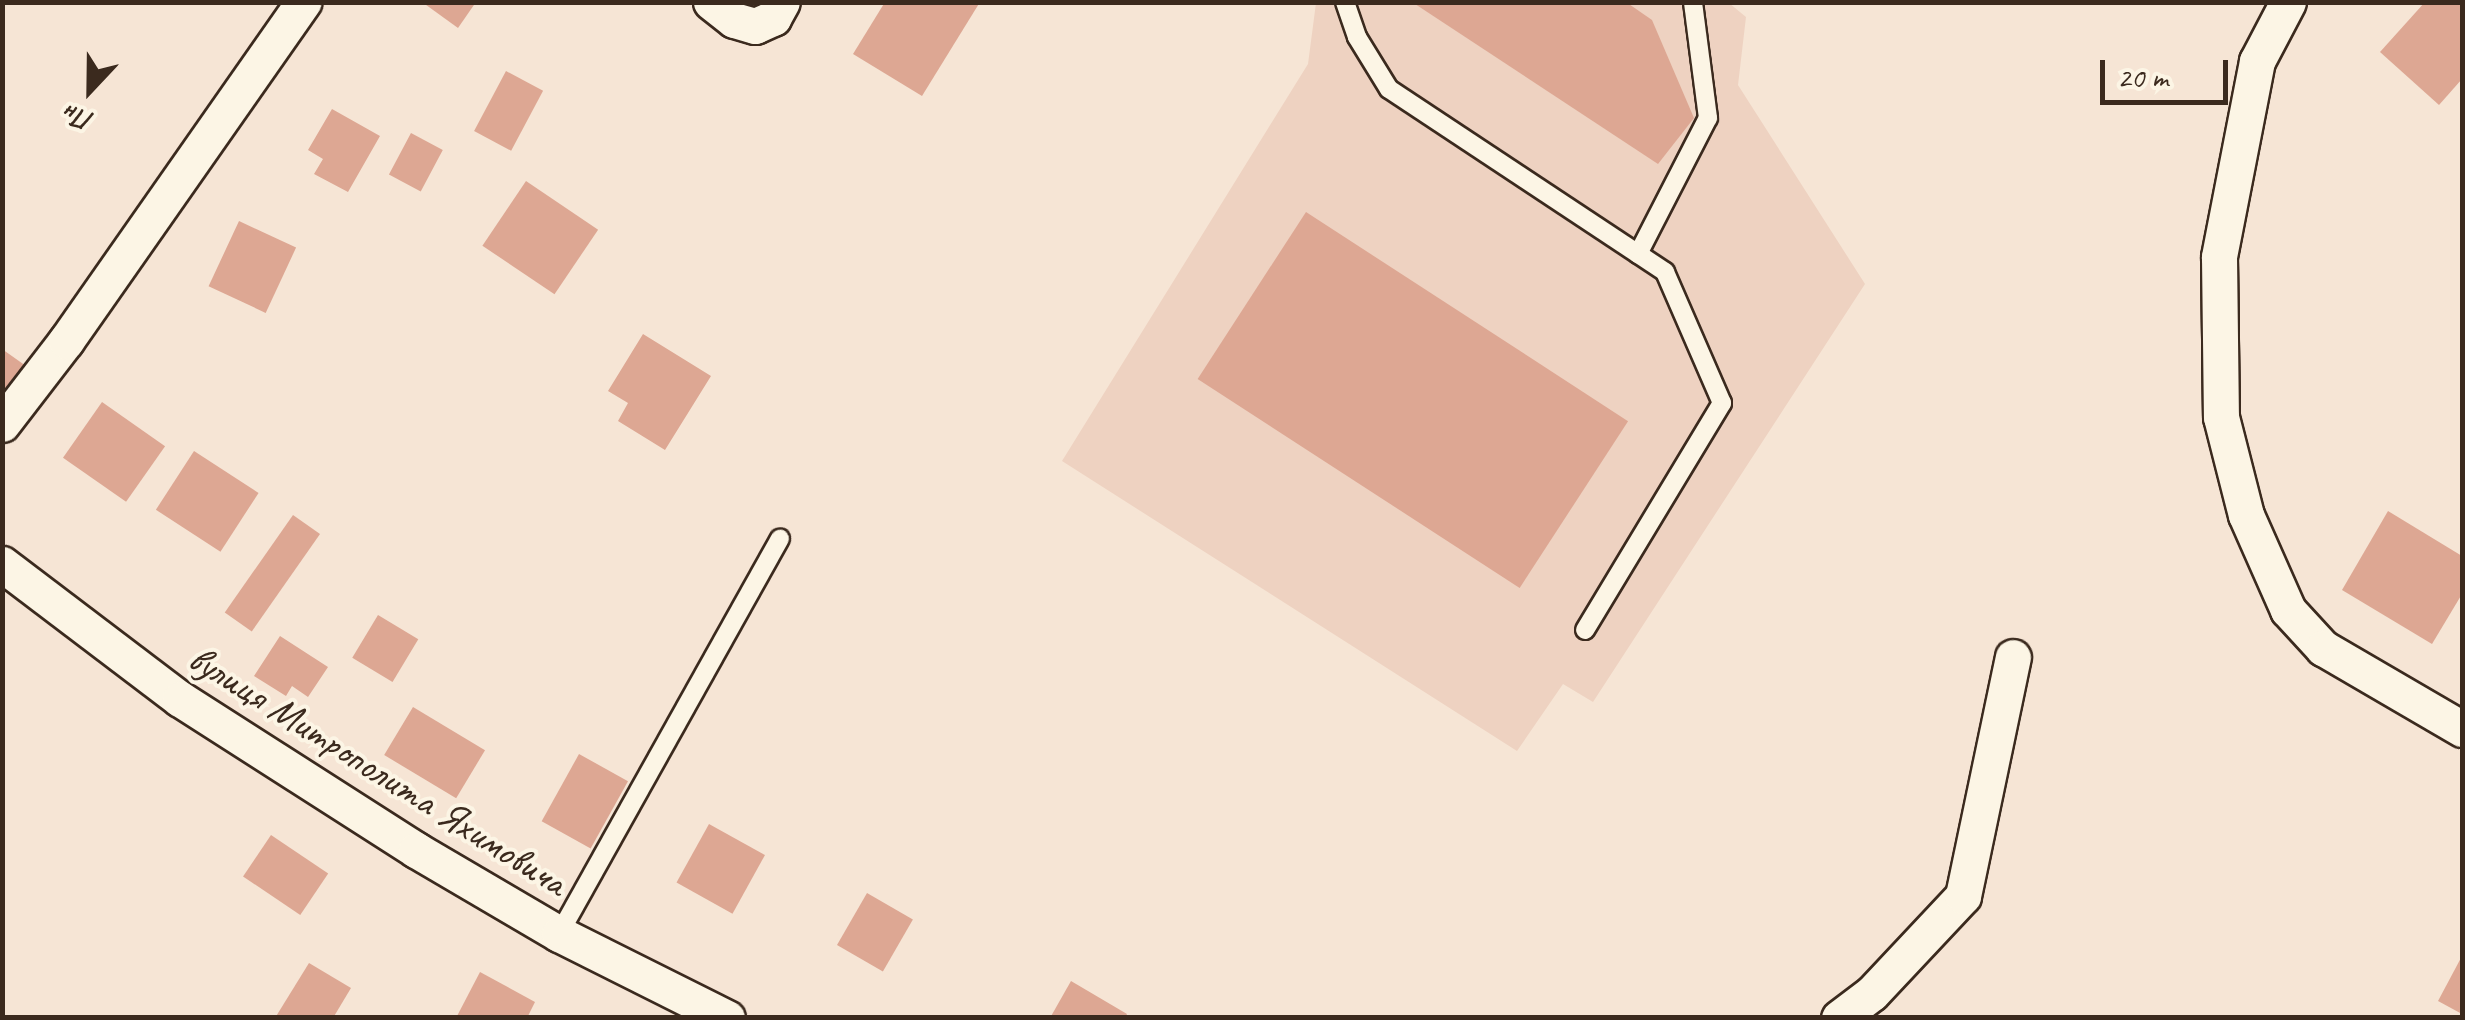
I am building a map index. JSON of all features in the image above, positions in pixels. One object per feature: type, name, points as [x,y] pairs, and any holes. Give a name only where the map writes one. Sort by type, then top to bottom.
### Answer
[{"type":"street","points":[[2,424],[66,342],[303,2]]},
{"type":"street","points":[[711,2],[734,20],[756,26],[773,18],[782,2]]},
{"type":"street","points":[[2288,2],[2257,61],[2219,258],[2221,417],[2246,515],[2288,610],[2324,648],[2462,729]]},
{"type":"street","name":"вулиця Митрополита Яхимовича","points":[[2,564],[180,699],[416,850],[559,934],[727,1018]]},
{"type":"street","points":[[1839,1018],[1872,993],[1963,896],[2013,656]]},
{"type":"lane","points":[[1346,2],[1357,37],[1389,89],[1665,272],[1722,403],[1586,630]]},
{"type":"lane","points":[[1638,254],[1708,118],[1692,2]]},
{"type":"lane","points":[[559,934],[780,538]]},
{"type":"shaded area","points":[[1316,3],[1729,3],[1746,17],[1738,85],[1865,284],[1593,702],[1563,684],[1517,751],[1062,461],[1308,64]]},
{"type":"building","points":[[422,2],[476,2],[458,28]]},
{"type":"building","points":[[885,2],[980,2],[922,96],[853,54]]},
{"type":"building","points":[[1412,2],[1626,2],[1652,20],[1694,118],[1658,164]]},
{"type":"building","points":[[2425,2],[2462,2],[2462,79],[2439,105],[2380,52]]},
{"type":"building","points":[[506,71],[543,91],[511,151],[474,131]]},
{"type":"building","points":[[332,109],[380,136],[348,192],[314,174],[323,159],[308,150]]},
{"type":"building","points":[[411,133],[443,150],[421,191],[389,174]]},
{"type":"building","points":[[526,181],[598,230],[555,294],[482,246]]},
{"type":"building","points":[[1306,212],[1628,421],[1520,588],[1198,379]]},
{"type":"building","points":[[239,221],[296,248],[266,313],[209,286]]},
{"type":"building","points":[[643,334],[711,376],[665,450],[618,421],[628,403],[608,391]]},
{"type":"building","points":[[2,349],[26,366],[2,400]]},
{"type":"building","points":[[102,402],[165,446],[126,502],[63,458]]},
{"type":"building","points":[[194,451],[259,493],[220,552],[156,510]]},
{"type":"building","points":[[2388,511],[2462,556],[2462,594],[2432,644],[2342,590]]},
{"type":"building","points":[[293,515],[320,534],[252,631],[225,612]]},
{"type":"building","points":[[378,615],[418,639],[393,682],[352,658]]},
{"type":"building","points":[[280,636],[328,667],[308,697],[292,686],[286,696],[254,676]]},
{"type":"building","points":[[413,707],[485,750],[456,798],[384,755]]},
{"type":"building","points":[[579,754],[628,781],[591,848],[542,821]]},
{"type":"building","points":[[709,824],[765,855],[732,914],[677,883]]},
{"type":"building","points":[[271,835],[328,874],[300,915],[243,876]]},
{"type":"building","points":[[867,893],[913,920],[883,971],[837,945]]},
{"type":"building","points":[[2462,956],[2462,1014],[2438,1001]]},
{"type":"building","points":[[309,963],[351,988],[333,1018],[275,1018]]},
{"type":"building","points":[[480,972],[535,1002],[527,1018],[456,1018]]},
{"type":"building","points":[[1071,981],[1127,1014],[1125,1018],[1050,1018]]}]
